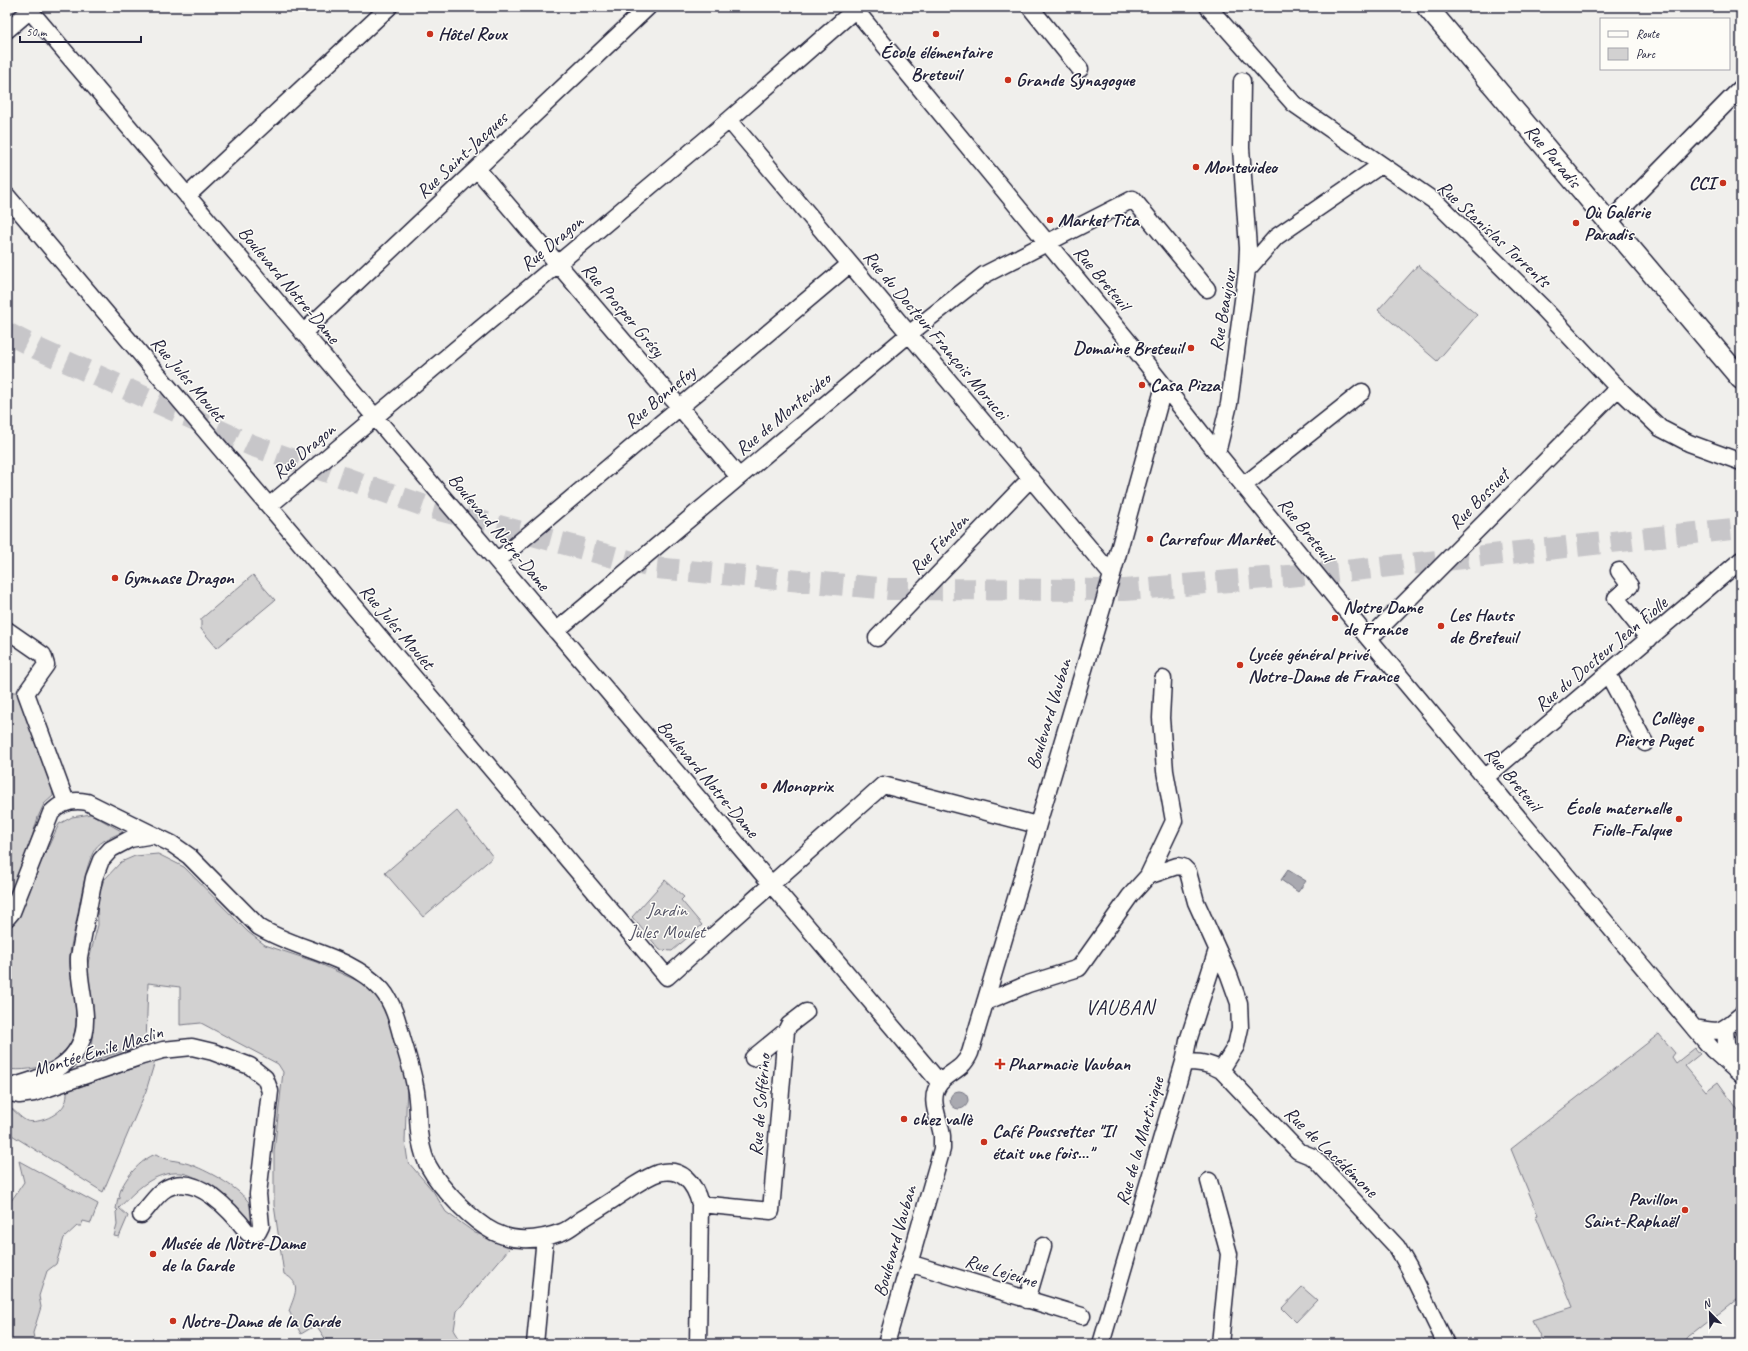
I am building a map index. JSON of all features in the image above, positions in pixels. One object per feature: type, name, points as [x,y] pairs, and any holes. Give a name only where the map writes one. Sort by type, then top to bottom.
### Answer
[{"type":"main road","name":"Rue Paradis","points":[[1427,7],[1741,379]]},
{"type":"street","points":[[187,196],[389,7]]},
{"type":"street","name":"Rue Saint-Jacques","points":[[303,333],[648,7]]},
{"type":"street","points":[[1030,7],[1080,69]]},
{"type":"street","name":"Rue Stanislas Torrents","points":[[1208,7],[1294,104],[1436,203],[1543,308],[1618,388],[1660,428],[1689,443],[1741,462]]},
{"type":"street","points":[[7,30],[30,8]]},
{"type":"street","name":"Boulevard Notre-Dame","points":[[30,8],[187,196],[940,1083]]},
{"type":"street","name":"Rue Dragon","points":[[269,506],[729,120],[855,8]]},
{"type":"street","name":"Rue Breteuil","points":[[855,8],[1369,639],[1486,777],[1694,1028],[1713,1050],[1739,1073]]},
{"type":"street","points":[[1242,80],[1241,148],[1248,248],[1247,270]]},
{"type":"street","points":[[1609,222],[1741,88]]},
{"type":"street","name":"Rue du Docteur François Morucci","points":[[729,120],[1112,575]]},
{"type":"street","name":"Rue Beaujour","points":[[1217,453],[1229,404],[1247,270],[1276,237],[1381,165]]},
{"type":"street","name":"Rue Prosper Grésy","points":[[477,169],[739,477]]},
{"type":"street","name":"Rue Jules Moulet","points":[[7,196],[667,977],[771,884]]},
{"type":"street","name":"Rue de Montevideo","points":[[556,631],[909,334],[984,275],[1134,199],[1207,289]]},
{"type":"street","name":"Rue Bonnefoy","points":[[497,561],[850,264]]},
{"type":"street","name":"Boulevard Vauban","points":[[886,1344],[942,1149],[942,1137],[935,1108],[935,1094],[940,1083],[963,1065],[970,1053],[1112,575],[1164,386]]},
{"type":"street","name":"Rue Bossuet","points":[[1369,639],[1618,388]]},
{"type":"street","points":[[1243,486],[1362,392]]},
{"type":"street","name":"Rue Fénelon","points":[[877,638],[1031,478]]},
{"type":"street","name":"Rue du Docteur Jean Fiolle","points":[[1486,777],[1741,560]]},
{"type":"street","points":[[1619,571],[1630,586],[1616,598],[1649,639]]},
{"type":"street","points":[[7,630],[43,655],[46,666],[26,693],[66,802]]},
{"type":"street","points":[[1608,674],[1645,743]]},
{"type":"street","points":[[985,1002],[1028,984],[1079,968],[1130,896],[1148,876],[1174,821],[1165,771],[1162,726],[1164,679]]},
{"type":"street","points":[[771,884],[883,785],[1037,825]]},
{"type":"street","points":[[7,918],[12,912],[51,813],[57,806],[66,802],[78,800],[87,802],[172,844],[189,856],[259,927],[272,935],[293,944],[334,957],[370,979],[381,990],[388,999],[397,1020],[416,1087],[420,1138],[424,1156],[429,1168],[450,1194],[483,1226],[508,1237],[523,1240],[545,1237],[564,1231],[644,1180],[659,1173],[674,1172],[692,1183],[697,1192],[700,1204],[698,1344]]},
{"type":"street","points":[[7,1088],[34,1080],[62,1066],[77,1053],[84,1034],[85,1016],[78,970],[79,957],[94,878],[101,860],[111,849],[130,839],[154,835]]},
{"type":"street","points":[[1148,876],[1177,866],[1183,867],[1188,872],[1196,902],[1239,1003],[1240,1028],[1236,1046],[1221,1070]]},
{"type":"street","name":"Rue de la Martinique","points":[[1101,1344],[1184,1062],[1188,1041],[1217,950]]},
{"type":"street","name":"Rue de Solférino","points":[[700,1204],[772,1211],[786,1031],[789,1025],[806,1012]]},
{"type":"street","points":[[1694,1028],[1716,1032],[1725,1028],[1741,1015]]},
{"type":"street","name":"Rue Breteuil","points":[[1725,1028],[1726,1043],[1739,1073]]},
{"type":"street","points":[[753,1058],[786,1031]]},
{"type":"street","name":"Montée Emile Maslin","points":[[7,1092],[19,1095],[34,1093],[163,1050],[192,1047],[213,1052],[250,1066],[265,1078],[270,1090],[258,1194],[261,1226],[258,1232],[253,1234],[248,1233],[221,1202],[199,1189],[185,1184],[166,1188],[142,1215]]},
{"type":"street","name":"Rue de Lacédémone","points":[[1184,1062],[1200,1062],[1215,1066],[1221,1070],[1298,1151],[1313,1157],[1396,1247],[1409,1268],[1446,1344]]},
{"type":"street","points":[[1209,1181],[1229,1254],[1220,1344]]},
{"type":"street","points":[[535,1344],[545,1237]]},
{"type":"street","points":[[1027,1300],[1043,1246]]},
{"type":"street","name":"Rue Lejeune","points":[[909,1263],[1082,1316]]},
{"type":"green space","points":[[1418,265],[1477,315],[1437,361],[1378,310]]},
{"type":"green space","points":[[253,575],[275,600],[217,648],[201,629],[201,619]]},
{"type":"green space","points":[[12,692],[16,692],[25,701],[47,775],[52,786],[53,796],[44,804],[38,817],[24,864],[14,888],[7,900],[7,696]]},
{"type":"green space","points":[[457,811],[493,857],[423,917],[385,873]]},
{"type":"green space","points":[[91,814],[123,832],[101,843],[95,849],[88,865],[70,953],[70,968],[76,1013],[76,1027],[72,1040],[64,1052],[51,1062],[30,1069],[7,1069],[7,928],[17,913],[59,824],[72,817]]},
{"type":"green space","points":[[158,854],[184,867],[248,932],[265,945],[316,962],[360,982],[373,992],[386,1009],[407,1083],[405,1142],[408,1162],[433,1191],[446,1212],[475,1233],[513,1244],[457,1311],[454,1330],[459,1338],[460,1344],[329,1344],[316,1325],[301,1334],[289,1311],[296,1290],[294,1281],[284,1274],[274,1205],[274,1152],[283,1072],[278,1064],[201,1023],[180,1025],[180,987],[148,983],[146,1044],[83,1064],[91,1049],[93,1028],[92,1006],[85,974],[98,925],[97,897],[104,880],[121,862],[135,856]]},
{"type":"green space","name":"Jardin Jules Moulet","points":[[665,880],[684,897],[681,900],[702,925],[672,951],[660,950],[632,917]]},
{"type":"green space","points":[[1659,1034],[1675,1053],[1672,1057],[1676,1063],[1695,1048],[1700,1054],[1685,1066],[1706,1091],[1718,1082],[1741,1114],[1741,1296],[1680,1344],[1544,1344],[1532,1320],[1573,1307],[1536,1216],[1538,1215],[1511,1149]]},
{"type":"green space","points":[[155,1061],[146,1091],[103,1192],[7,1132],[7,1115],[12,1109],[27,1121],[32,1122],[49,1118],[62,1107],[66,1100],[67,1091]]},
{"type":"green space","points":[[156,1154],[164,1158],[185,1163],[212,1174],[236,1189],[248,1202],[253,1218],[249,1222],[237,1207],[217,1191],[197,1178],[181,1173],[171,1173],[154,1178],[146,1183],[119,1208],[128,1216],[119,1237],[114,1236],[117,1225],[116,1212],[118,1210],[116,1209],[118,1198],[120,1199],[119,1196],[124,1183],[138,1165]]},
{"type":"green space","points":[[19,1161],[98,1204],[91,1223],[83,1221],[81,1226],[77,1226],[64,1238],[56,1264],[47,1271],[39,1296],[41,1307],[33,1333],[35,1344],[7,1344],[7,1207],[24,1182]]},
{"type":"green space","points":[[1302,1287],[1317,1300],[1296,1322],[1282,1308]]},
{"type":"shaded area","points":[[1288,870],[1306,881],[1298,892],[1281,880]]},
{"type":"shaded area","points":[[959,1091],[965,1094],[968,1100],[965,1106],[959,1109],[953,1106],[950,1100],[953,1094]]},
{"type":"tunnel","points":[[7,333],[38,349],[251,445],[428,507],[655,568],[890,589],[1125,590],[1335,572],[1741,528]]},
{"type":"place","name":"Hôtel Roux","points":[[430,34]]},
{"type":"place","name":"École élémentaire Breteuil","points":[[936,34]]},
{"type":"place","name":"Grande Synagogue","points":[[1008,80]]},
{"type":"place","name":"Montevideo","points":[[1196,167]]},
{"type":"place","name":"CCI","points":[[1723,183]]},
{"type":"place","name":"Market Tita","points":[[1050,220]]},
{"type":"place","name":"Où Galerie Paradis","points":[[1576,223]]},
{"type":"place","name":"Domaine Breteuil","points":[[1191,348]]},
{"type":"place","name":"Casa Pizza","points":[[1142,385]]},
{"type":"place","name":"Carrefour Market","points":[[1150,539]]},
{"type":"place","name":"Gymnase Dragon","points":[[115,578]]},
{"type":"place","name":"Notre Dame de France","points":[[1335,618]]},
{"type":"place","name":"Les Hauts de Breteuil","points":[[1441,626]]},
{"type":"place","name":"Lycée général privé Notre-Dame de France","points":[[1240,665]]},
{"type":"place","name":"Collège Pierre Puget","points":[[1701,729]]},
{"type":"place","name":"Monoprix","points":[[764,786]]},
{"type":"place","name":"École maternelle Fiolle-Falque","points":[[1679,819]]},
{"type":"place","name":"Pharmacie Vauban","points":[[1000,1064]]},
{"type":"place","name":"chez vallè","points":[[904,1119]]},
{"type":"place","name":"Café Poussettes \"Il était une fois...\"","points":[[984,1142]]},
{"type":"place","name":"Pavillon Saint-Raphaël","points":[[1685,1210]]},
{"type":"place","name":"Musée de Notre-Dame de la Garde","points":[[153,1254]]},
{"type":"place","name":"Notre-Dame de la Garde","points":[[173,1321]]},
{"type":"district","name":"VAUBAN","points":[[1120,1007]]}]
